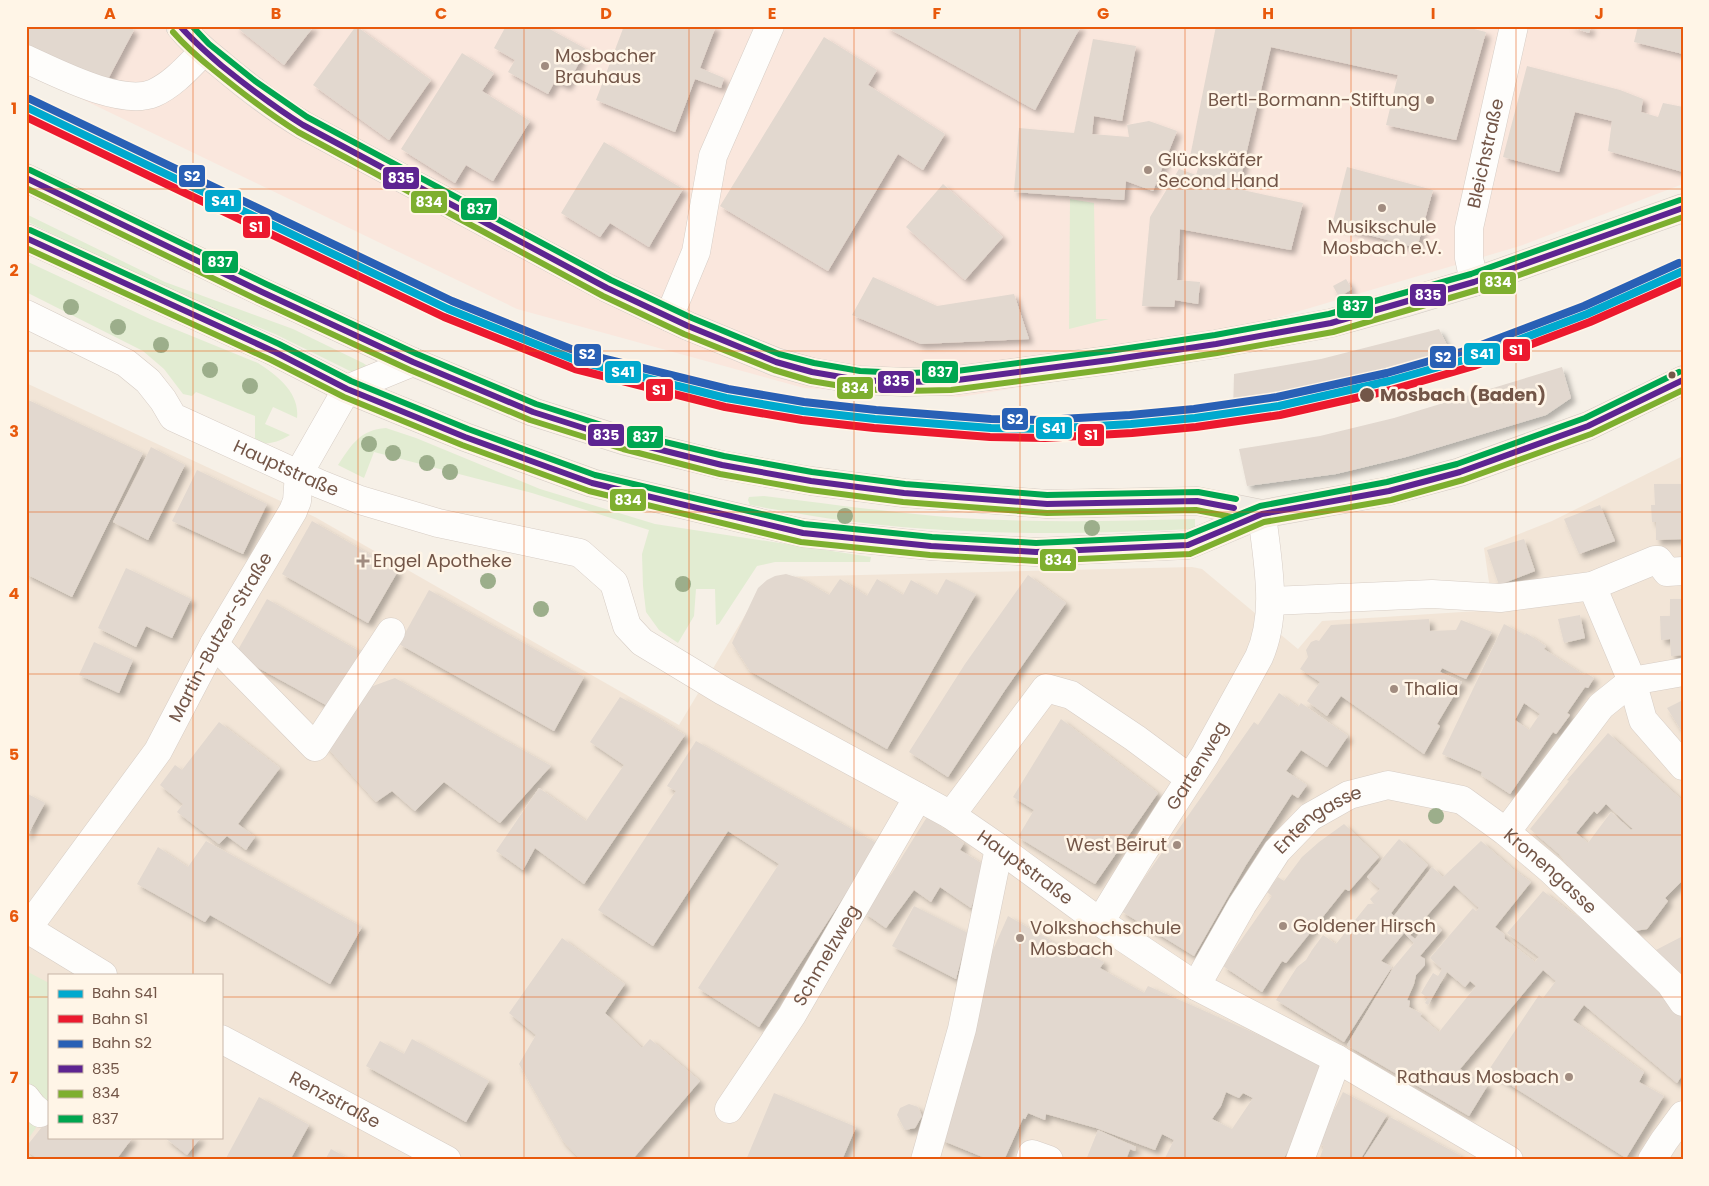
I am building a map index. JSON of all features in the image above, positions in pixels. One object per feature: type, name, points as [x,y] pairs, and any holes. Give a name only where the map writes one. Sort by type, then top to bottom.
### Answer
[{"type":"main road","points":[[180,26],[204,51],[271,106],[302,125],[598,283],[669,317],[776,362],[812,372],[859,380],[931,382],[1110,360],[1216,344],[1331,323],[1474,282],[1683,208]]},
{"type":"main road","points":[[26,178],[253,288],[413,362],[533,412],[625,441],[722,464],[811,481],[904,493],[1048,504],[1197,501],[1262,514]]},
{"type":"main road","points":[[26,238],[275,352],[347,389],[466,437],[592,483],[804,533],[931,546],[1036,552],[1188,545],[1262,514],[1389,491],[1460,472],[1588,426],[1683,380]]},
{"type":"street","points":[[669,317],[696,252],[713,156],[770,26]]},
{"type":"street","name":"Bleichstraße","points":[[1474,282],[1469,258],[1469,228],[1514,26]]},
{"type":"street","points":[[26,59],[92,88],[114,93],[144,96],[155,93],[165,87],[204,51]]},
{"type":"street","name":"Hauptstraße","points":[[26,314],[126,363],[148,381],[173,417],[360,500],[438,523],[580,553],[614,584],[627,626],[642,642],[723,691],[951,815],[1000,848],[1100,922],[1196,986],[1337,1059],[1509,1160]]},
{"type":"street","points":[[347,389],[413,362]]},
{"type":"street","name":"Martin-Butzer-Straße","points":[[27,928],[158,751],[214,644],[293,511],[297,501],[299,473],[347,389]]},
{"type":"street","name":"Gartenweg","points":[[1100,922],[1205,755],[1266,642],[1271,601],[1262,514]]},
{"type":"street","points":[[1271,601],[1432,594],[1500,598],[1592,586],[1658,560],[1667,572],[1683,571]]},
{"type":"street","points":[[1592,586],[1632,681],[1643,720],[1683,766]]},
{"type":"street","points":[[214,644],[314,747],[391,632]]},
{"type":"street","points":[[1632,681],[1676,673]]},
{"type":"street","name":"Kronengasse","points":[[1632,681],[1601,706],[1506,832],[1551,870],[1619,934],[1670,983],[1683,1002]]},
{"type":"street","points":[[951,815],[1046,688],[1071,695],[1135,738],[1189,778]]},
{"type":"street","name":"Entengasse","points":[[1196,986],[1242,905],[1277,851],[1310,817],[1349,795],[1388,785],[1462,800],[1506,832]]},
{"type":"street","name":"Schmelzweg","points":[[729,1109],[792,1015],[918,797]]},
{"type":"street","points":[[926,1160],[962,1028],[1000,848]]},
{"type":"street","points":[[27,928],[101,974]]},
{"type":"street","name":"Renzstraße","points":[[222,1040],[447,1160]]},
{"type":"street","points":[[1300,1160],[1337,1059]]},
{"type":"street","points":[[1666,1149],[1683,1115]]},
{"type":"street","points":[[1030,1160],[1032,1154],[1049,1160]]},
{"type":"shaded area","points":[[26,26],[1683,26],[1683,184],[1520,246],[1065,380],[960,397],[804,388],[517,309],[26,72]]},
{"type":"shaded area","points":[[26,383],[315,517],[679,725],[765,582],[778,577],[1192,567],[1202,569],[1298,649],[1322,621],[1493,610],[1484,548],[1552,521],[1683,456],[1683,1160],[26,1160]]},
{"type":"green space","points":[[1070,199],[1094,203],[1096,319],[1109,319],[1069,329]]},
{"type":"green space","points":[[26,214],[165,282],[293,329],[366,365],[364,369],[354,373],[275,334],[176,294],[26,221]]},
{"type":"green space","points":[[26,261],[150,319],[258,363],[273,373],[286,386],[295,401],[297,409],[297,418],[273,407],[265,424],[290,435],[265,444],[255,443],[255,416],[196,392],[192,396],[183,394],[164,369],[143,351],[26,292]]},
{"type":"green space","points":[[386,428],[416,438],[540,489],[655,524],[871,557],[870,562],[775,562],[757,566],[719,624],[716,625],[715,589],[696,589],[694,616],[678,643],[659,630],[646,612],[642,554],[649,530],[532,493],[374,452],[364,478],[338,465],[352,445],[363,435],[377,429]]},
{"type":"green space","points":[[764,496],[886,511],[989,520],[1107,521],[1195,519],[1195,529],[1013,533],[922,529],[832,519],[750,505],[749,497]]},
{"type":"green space","points":[[26,971],[48,982],[48,1110],[26,1142]]},
{"type":"building","points":[[26,26],[127,26],[134,30],[106,83],[26,47]]},
{"type":"building","points":[[235,26],[314,26],[284,65]]},
{"type":"building","points":[[356,26],[431,80],[389,140],[313,85]]},
{"type":"building","name":"Mosbacher Brauhaus","points":[[506,26],[544,26],[586,49],[567,86],[555,81],[548,94],[508,72],[515,60],[494,48]]},
{"type":"building","points":[[624,26],[716,26],[700,68],[724,78],[721,88],[695,79],[675,132],[596,100]]},
{"type":"building","points":[[884,26],[1081,26],[1035,110]]},
{"type":"building","name":"Bertl-Bormann-Stiftung","points":[[1216,26],[1462,26],[1486,32],[1456,140],[1386,125],[1398,75],[1271,47],[1238,189],[1303,203],[1291,250],[1180,229],[1177,280],[1200,282],[1198,304],[1175,300],[1174,307],[1142,306],[1150,217],[1179,169],[1196,175],[1201,159],[1190,157]]},
{"type":"building","points":[[1568,26],[1591,26],[1589,33]]},
{"type":"building","points":[[1638,26],[1683,26],[1683,54],[1634,42]]},
{"type":"building","points":[[824,37],[877,70],[868,85],[945,134],[923,170],[898,154],[828,271],[720,206]]},
{"type":"building","points":[[1093,39],[1136,46],[1122,121],[1094,116],[1092,134],[1129,137],[1127,125],[1149,121],[1177,131],[1153,191],[1126,181],[1124,200],[1014,192],[1019,128],[1074,133]]},
{"type":"building","points":[[462,53],[494,73],[482,91],[530,121],[493,181],[466,165],[455,183],[401,149]]},
{"type":"building","points":[[1527,66],[1620,90],[1643,99],[1641,112],[1658,117],[1663,103],[1683,107],[1683,172],[1608,151],[1612,121],[1575,112],[1559,172],[1503,157]]},
{"type":"building","points":[[604,142],[683,189],[649,247],[610,223],[600,237],[561,213]]},
{"type":"building","name":"Musikschule Mosbach e.V.","points":[[1347,167],[1433,190],[1417,248],[1332,225]]},
{"type":"building","points":[[943,184],[1003,237],[965,280],[906,227]]},
{"type":"building","points":[[873,277],[937,306],[1014,294],[1029,339],[921,344],[852,315]]},
{"type":"building","points":[[1346,279],[1352,289],[1339,297],[1333,286]]},
{"type":"building","points":[[1439,329],[1455,361],[1351,389],[1233,413],[1234,374],[1321,359]]},
{"type":"building","points":[[1562,367],[1571,398],[1546,415],[1406,457],[1336,474],[1247,486],[1239,449],[1320,436],[1394,418]]},
{"type":"building","points":[[26,399],[143,453],[72,597],[26,574]]},
{"type":"building","points":[[151,447],[185,465],[148,540],[113,522]]},
{"type":"building","points":[[197,470],[267,504],[243,554],[172,521]]},
{"type":"building","points":[[1654,484],[1683,484],[1683,539],[1656,540],[1656,522],[1652,522],[1651,505],[1655,505]]},
{"type":"building","points":[[1600,505],[1615,541],[1579,554],[1564,519]]},
{"type":"building","points":[[312,521],[398,571],[368,623],[282,574]]},
{"type":"building","points":[[1524,539],[1535,571],[1499,585],[1487,550]]},
{"type":"building","points":[[126,568],[191,599],[172,638],[146,626],[136,647],[98,628]]},
{"type":"building","points":[[786,574],[802,579],[829,595],[840,579],[867,596],[877,579],[903,595],[911,580],[937,595],[946,579],[976,594],[887,749],[750,671],[732,643],[758,588],[775,576]]},
{"type":"building","points":[[1028,575],[1066,603],[1005,690],[948,777],[909,752],[965,664]]},
{"type":"building","points":[[429,590],[584,677],[554,731],[399,644]]},
{"type":"building","points":[[267,599],[366,655],[335,710],[235,655]]},
{"type":"building","points":[[1670,599],[1683,599],[1683,655],[1671,656],[1670,639],[1661,640],[1660,616],[1670,616]]},
{"type":"building","points":[[1580,615],[1585,638],[1564,643],[1558,619]]},
{"type":"building","name":"Thalia","points":[[1429,619],[1430,631],[1456,630],[1461,620],[1492,632],[1466,679],[1442,668],[1440,672],[1462,682],[1437,724],[1440,726],[1424,754],[1341,696],[1327,716],[1307,701],[1320,682],[1300,669],[1308,657],[1306,650],[1311,642],[1319,641],[1331,625]]},
{"type":"building","points":[[1504,624],[1525,635],[1526,633],[1546,646],[1544,649],[1584,675],[1586,673],[1594,678],[1588,688],[1585,687],[1567,713],[1570,715],[1556,734],[1553,732],[1510,794],[1481,775],[1482,772],[1442,754]],"holes":[[[1524,703],[1540,714],[1529,730],[1515,720]]]},
{"type":"building","points":[[94,642],[133,660],[119,693],[79,675]]},
{"type":"building","points":[[395,678],[551,766],[500,823],[444,782],[415,811],[392,791],[376,802],[325,745],[362,690]]},
{"type":"building","points":[[1279,693],[1298,707],[1301,703],[1348,736],[1327,767],[1301,750],[1286,771],[1307,785],[1298,798],[1292,794],[1246,865],[1194,956],[1121,911],[1254,722],[1258,725]]},
{"type":"building","points":[[620,697],[685,735],[584,884],[535,848],[523,870],[496,851],[539,788],[586,821],[624,765],[590,742]]},
{"type":"building","points":[[1683,700],[1683,733],[1667,708]]},
{"type":"building","points":[[1061,719],[1158,793],[1095,884],[1018,837],[1034,810],[1013,797]]},
{"type":"building","points":[[219,722],[280,768],[238,824],[255,837],[246,850],[227,836],[219,844],[177,812],[183,804],[160,785],[175,765],[182,770]]},
{"type":"building","points":[[1608,733],[1683,801],[1683,880],[1665,898],[1668,901],[1647,929],[1634,931],[1589,891],[1559,854],[1530,829],[1569,781],[1567,780]],"holes":[[[1606,804],[1633,829],[1631,830],[1611,812],[1588,843],[1576,833],[1594,811],[1597,814]]]},
{"type":"building","points":[[696,741],[878,844],[759,1027],[698,988],[779,864],[728,831],[653,946],[598,910],[676,791],[667,786]]},
{"type":"building","points":[[26,793],[45,803],[26,838]]},
{"type":"building","points":[[927,817],[964,843],[960,850],[986,866],[971,908],[940,887],[931,902],[914,890],[886,928],[863,912],[892,873]]},
{"type":"building","points":[[1344,824],[1379,857],[1349,891],[1345,889],[1286,963],[1282,961],[1262,992],[1223,966],[1272,896],[1267,892],[1278,877],[1284,881],[1302,857]]},
{"type":"building","points":[[1399,839],[1428,865],[1391,913],[1394,916],[1432,867],[1443,877],[1481,841],[1531,882],[1495,927],[1504,934],[1505,939],[1535,962],[1539,957],[1507,933],[1543,891],[1575,914],[1672,998],[1683,1014],[1683,1074],[1677,1083],[1584,1005],[1573,1020],[1644,1072],[1639,1082],[1664,1096],[1626,1158],[1488,1071],[1539,995],[1543,998],[1556,981],[1543,970],[1460,1069],[1488,1085],[1469,1116],[1347,1045],[1393,968],[1414,943],[1404,933],[1381,961],[1392,967],[1344,1042],[1276,1000],[1297,967],[1306,960],[1323,935],[1336,944],[1368,904],[1374,904],[1370,899],[1380,889],[1367,877]],"holes":[[[1454,885],[1479,908],[1476,911],[1473,908],[1430,958],[1442,969],[1438,976],[1433,973],[1421,993],[1428,998],[1425,1003],[1428,1005],[1447,972],[1465,987],[1470,981],[1476,986],[1439,1032],[1420,1016],[1422,1014],[1409,1007],[1410,1001],[1407,1000],[1416,975],[1425,965],[1425,959],[1420,956],[1442,930],[1432,921],[1415,939],[1410,935]]]},
{"type":"building","points":[[206,841],[362,927],[330,984],[210,915],[205,922],[137,884],[158,847],[188,867]]},
{"type":"building","points":[[914,906],[968,933],[956,979],[892,946]]},
{"type":"building","points":[[1008,916],[1077,956],[1081,950],[1104,962],[1100,968],[1144,993],[1148,986],[1327,1068],[1308,1115],[1283,1160],[1164,1160],[1174,1140],[1162,1134],[1155,1150],[1096,1128],[1046,1114],[1045,1120],[1028,1113],[1025,1119],[1023,1118],[1004,1160],[990,1160],[941,1140],[977,986]],"holes":[[[1226,1092],[1239,1098],[1243,1093],[1253,1098],[1232,1129],[1212,1119],[1221,1106]]]},
{"type":"building","points":[[1683,936],[1683,985],[1654,951]]},
{"type":"building","points":[[562,938],[625,984],[605,1013],[642,1048],[650,1039],[700,1081],[632,1160],[581,1160],[563,1141],[519,1064],[536,1035],[509,1013]]},
{"type":"building","points":[[412,1039],[489,1081],[466,1122],[366,1066],[380,1041],[404,1054]]},
{"type":"building","points":[[1343,1092],[1387,1115],[1360,1160],[1319,1160],[1324,1146],[1318,1143]]},
{"type":"building","points":[[774,1093],[856,1127],[842,1160],[746,1160]]},
{"type":"building","points":[[259,1097],[309,1125],[290,1160],[225,1160]]},
{"type":"building","points":[[909,1104],[918,1107],[922,1116],[915,1128],[905,1130],[897,1115],[900,1108]]},
{"type":"building","points":[[1390,1117],[1461,1156],[1459,1160],[1362,1160]]},
{"type":"building","points":[[48,1119],[48,1138],[132,1138],[116,1160],[39,1160],[26,1150],[26,1147]]},
{"type":"building","points":[[1098,1130],[1136,1147],[1135,1151],[1130,1149],[1127,1157],[1134,1160],[1086,1160]]},
{"type":"building","points":[[165,1138],[200,1138],[187,1155]]},
{"type":"building","points":[[331,1149],[351,1160],[325,1160]]},
{"type":"rail line","name":"S2","points":[[30,99],[452,301],[581,353],[728,389],[804,402],[876,410],[991,419],[1044,420],[1194,409],[1277,397],[1387,373],[1468,350],[1584,306],[1679,263]]},
{"type":"rail line","name":"S41","points":[[26,107],[448,309],[578,361],[726,398],[803,411],[875,419],[991,428],[1044,429],[1195,418],[1279,406],[1389,381],[1471,358],[1587,314],[1683,271]]},
{"type":"rail line","name":"S1","points":[[26,117],[444,317],[575,369],[725,407],[802,420],[874,428],[990,437],[1045,438],[1196,427],[1280,415],[1391,390],[1474,366],[1590,322],[1683,281]]},
{"type":"transit line","name":"835","points":[[180,26],[222,66],[261,97],[303,125],[607,288],[688,326],[776,362],[812,372],[859,380],[904,382],[950,381],[1216,344],[1331,323],[1474,282],[1683,208]]},
{"type":"transit line","name":"837","points":[[192,26],[209,44],[255,81],[307,117],[611,280],[692,318],[779,354],[814,363],[860,371],[904,373],[949,372],[1215,335],[1329,314],[1471,274],[1680,200]]},
{"type":"transit line","name":"834","points":[[173,32],[193,53],[225,79],[266,111],[298,132],[603,296],[684,334],[774,370],[811,381],[859,389],[904,391],[951,390],[1217,353],[1333,332],[1477,290],[1683,217]]},
{"type":"transit line","name":"837","points":[[30,170],[266,284],[417,354],[536,404],[627,433],[724,456],[812,472],[905,484],[1047,495],[1198,492],[1236,499]]},
{"type":"transit line","name":"835","points":[[26,178],[262,292],[413,362],[533,412],[625,441],[722,465],[811,481],[904,493],[1047,504],[1197,501],[1234,508]]},
{"type":"transit line","name":"834","points":[[26,188],[258,300],[410,370],[530,420],[623,449],[720,474],[810,490],[903,502],[1047,513],[1196,510],[1232,517]]},
{"type":"transit line","name":"837","points":[[30,230],[279,344],[351,381],[468,429],[595,475],[804,524],[932,537],[1036,543],[1186,536],[1260,506],[1387,482],[1457,464],[1585,418],[1679,372]]},
{"type":"transit line","name":"835","points":[[26,238],[275,352],[347,389],[465,437],[592,483],[803,533],[931,546],[1036,552],[1188,545],[1262,514],[1389,491],[1460,472],[1588,426],[1683,380]]},
{"type":"transit line","name":"834","points":[[26,248],[271,360],[344,397],[462,445],[589,491],[801,542],[930,555],[1036,561],[1190,554],[1264,522],[1391,500],[1463,480],[1591,434],[1683,390]]},
{"type":"place","name":"Mosbacher Brauhaus","points":[[545,66]]},
{"type":"place","name":"Bertl-Bormann-Stiftung","points":[[1430,100]]},
{"type":"place","name":"Glückskäfer Second Hand","points":[[1148,170]]},
{"type":"place","name":"Musikschule Mosbach e.V.","points":[[1382,208]]},
{"type":"place","name":"Mosbach (Baden)","points":[[1367,395]]},
{"type":"place","name":"Engel Apotheke","points":[[363,561]]},
{"type":"place","name":"Thalia","points":[[1394,689]]},
{"type":"place","name":"West Beirut","points":[[1177,845]]},
{"type":"place","name":"Goldener Hirsch","points":[[1283,926]]},
{"type":"place","name":"Volkshochschule Mosbach","points":[[1020,938]]},
{"type":"place","name":"Rathaus Mosbach","points":[[1569,1077]]}]
